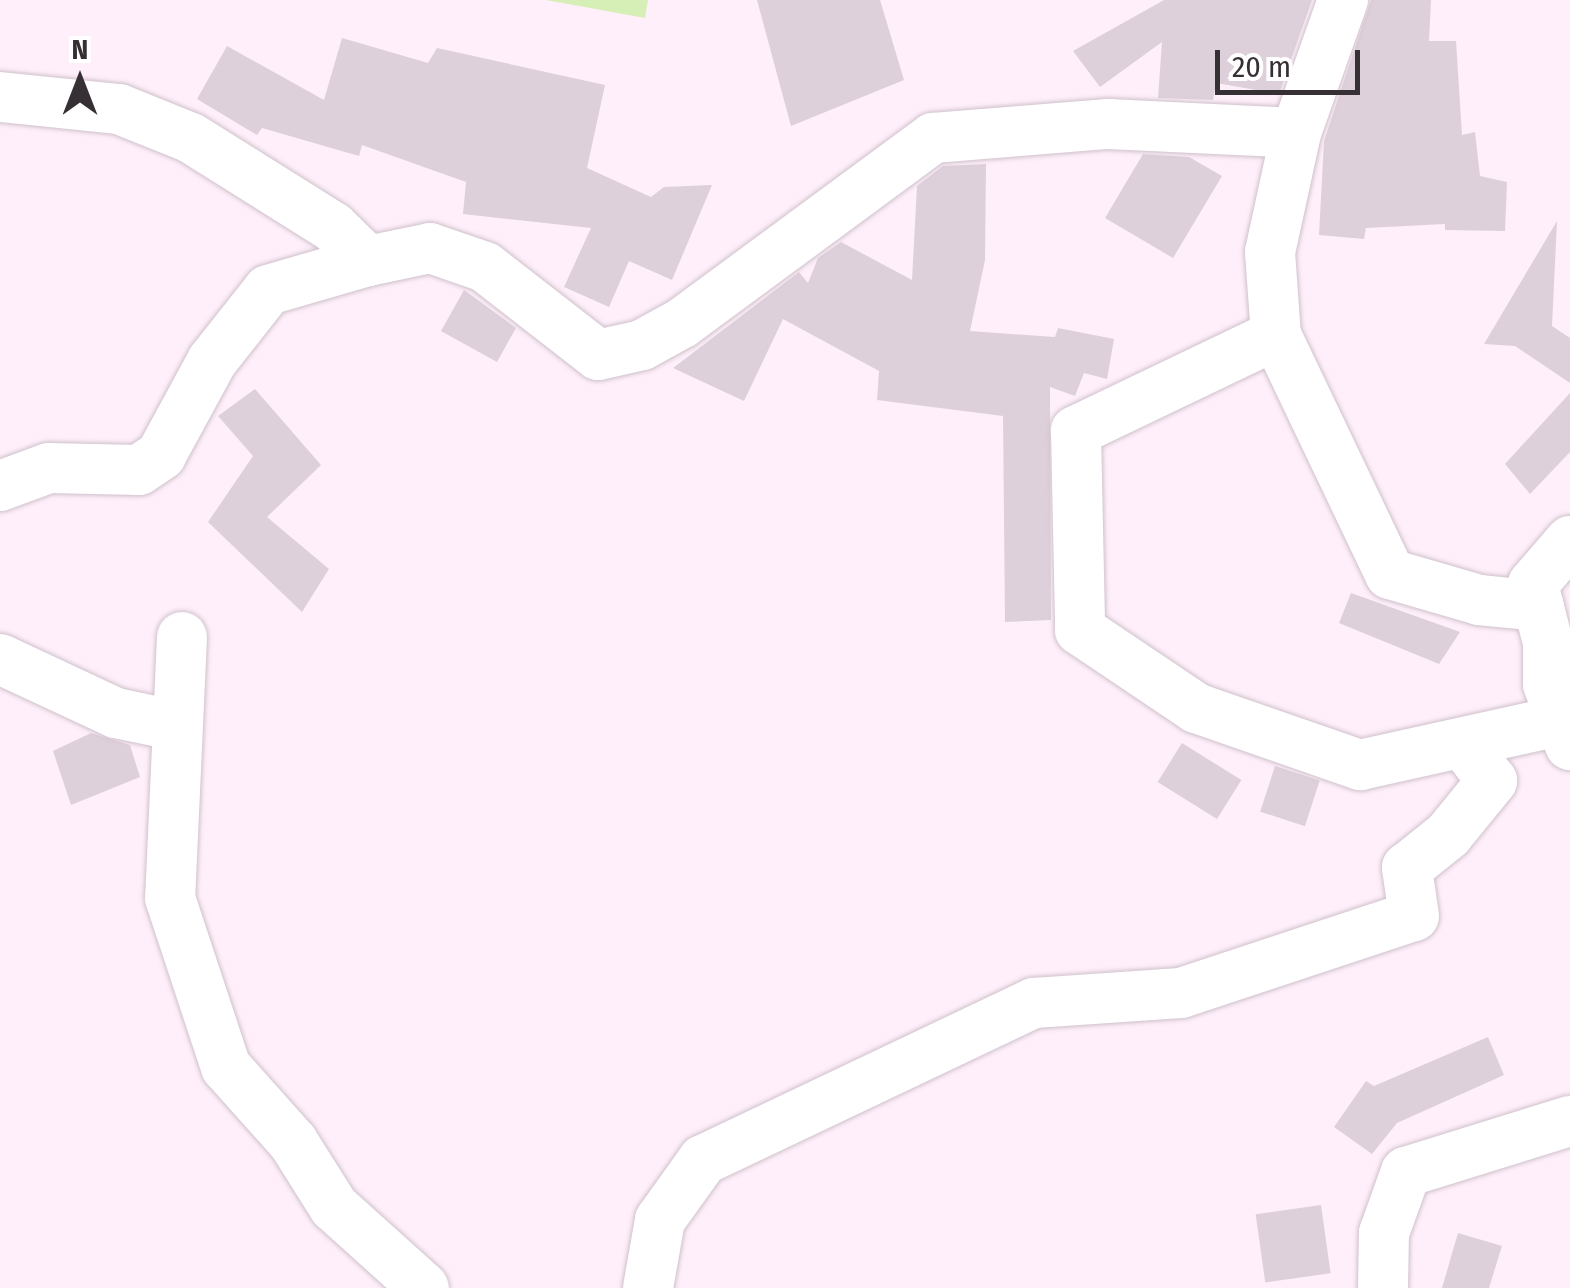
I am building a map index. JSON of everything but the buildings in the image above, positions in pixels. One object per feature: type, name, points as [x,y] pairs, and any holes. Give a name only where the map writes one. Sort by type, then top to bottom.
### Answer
[{"type":"street","points":[[1343,0],[1296,133],[1270,252],[1276,335],[1390,574],[1479,600],[1539,606]]},
{"type":"street","points":[[0,97],[119,109],[191,138],[333,226],[368,260]]},
{"type":"street","points":[[0,486],[49,468],[139,470],[160,455],[212,361],[268,290],[368,260],[430,248],[485,267],[598,355],[642,346],[682,323],[933,138],[1108,124],[1296,133]]},
{"type":"street","points":[[1276,335],[1076,431],[1080,630],[1196,708],[1360,765],[1463,742],[1564,733],[1534,584],[1570,541]]},
{"type":"street","points":[[182,636],[170,898],[226,1067],[293,1142],[334,1207],[424,1288]]},
{"type":"street","points":[[0,659],[116,712],[178,726]]},
{"type":"street","points":[[648,1288],[660,1220],[703,1160],[1034,1003],[1181,993],[1414,916],[1406,868],[1448,835],[1492,781],[1463,742]]},
{"type":"street","points":[[1383,1288],[1384,1232],[1406,1172],[1570,1121]]},
{"type":"green space","points":[[546,0],[648,0],[645,18]]}]
